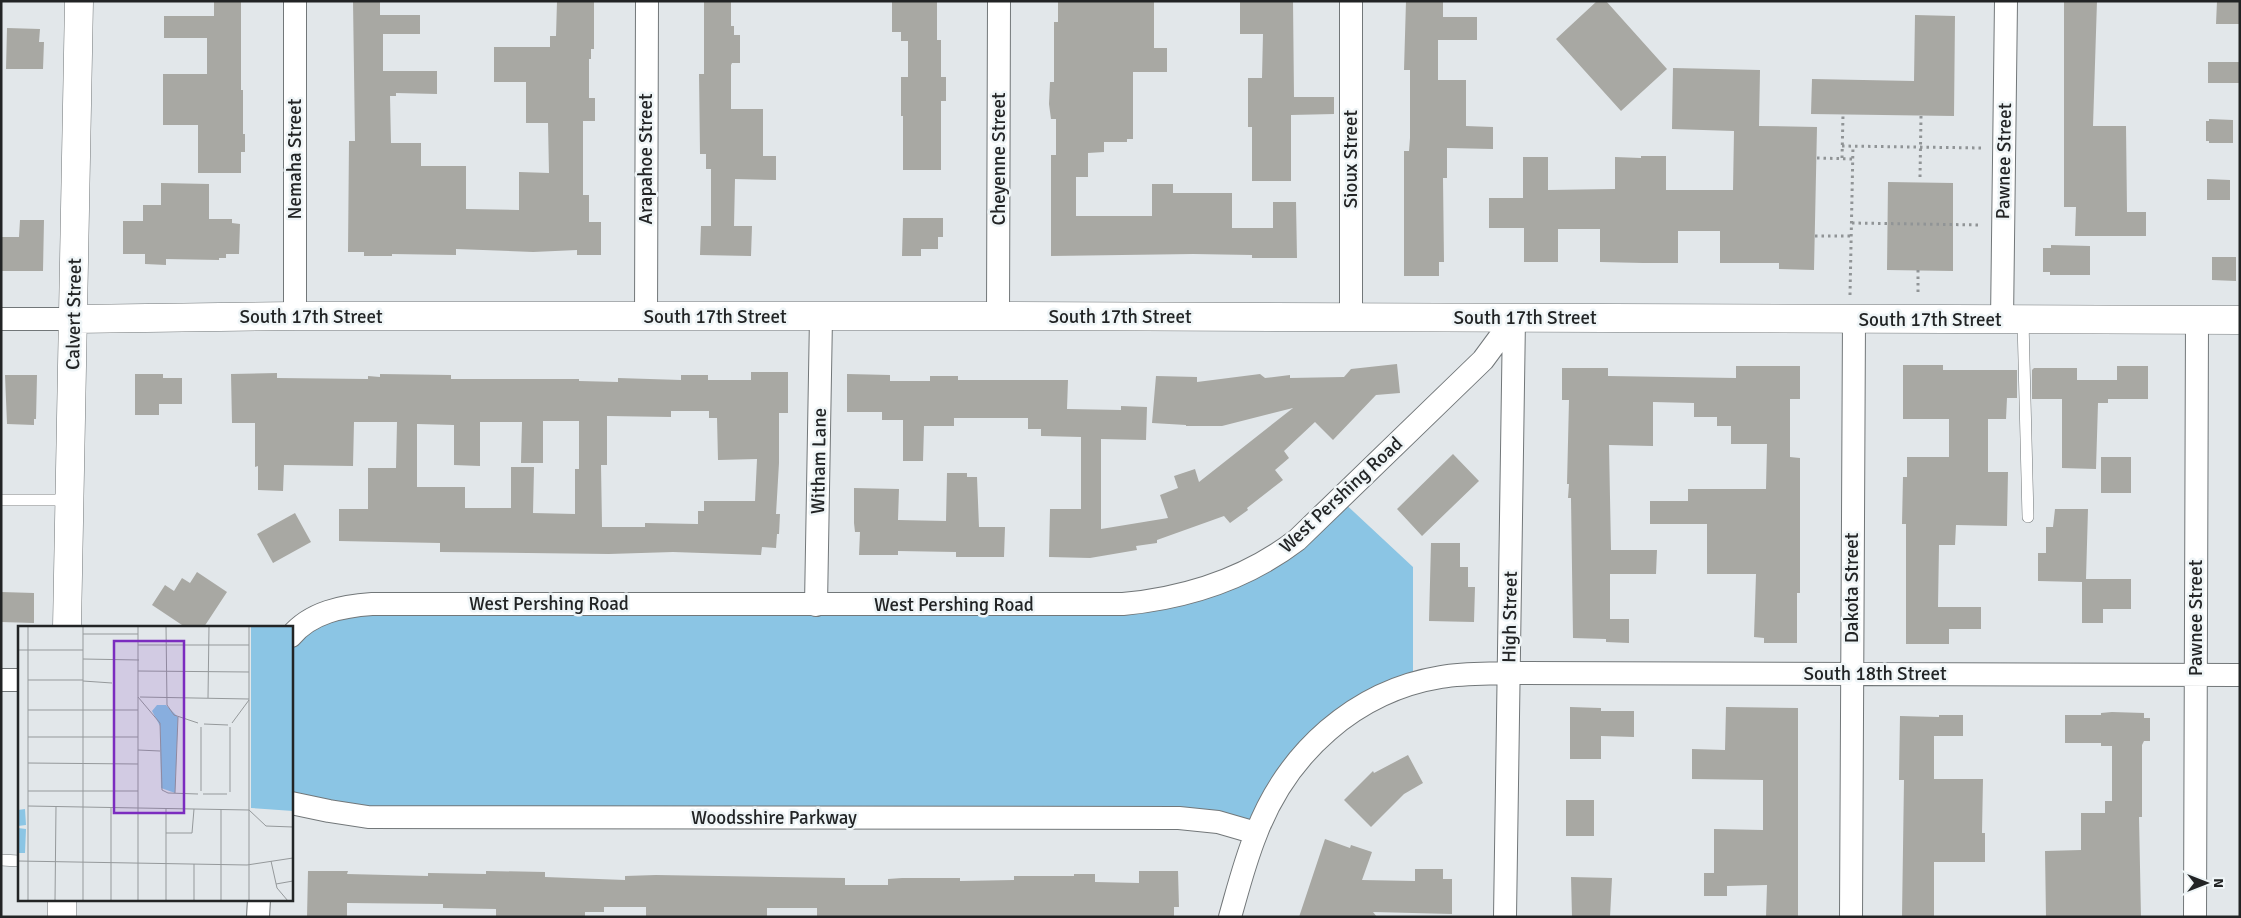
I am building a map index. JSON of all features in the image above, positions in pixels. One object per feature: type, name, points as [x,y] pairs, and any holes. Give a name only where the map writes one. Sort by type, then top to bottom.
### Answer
[{"type":"street","name":"Calvert Street","points":[[67,626],[79,1]]},
{"type":"street","name":"Nemaha Street","points":[[295,1],[295,316]]},
{"type":"street","name":"Arapahoe Street","points":[[646,318],[647,1]]},
{"type":"street","name":"Cheyenne Street","points":[[998,316],[999,1]]},
{"type":"street","name":"Sioux Street","points":[[1351,1],[1351,318]]},
{"type":"street","name":"Pawnee Street","points":[[2006,1],[2004,225],[2013,321]]},
{"type":"street","name":"South 17th Street","points":[[1,319],[295,316],[646,318],[998,316],[2013,321],[2240,320]]},
{"type":"street","name":"Witham Lane","points":[[816,605],[821,317]]},
{"type":"street","name":"West Pershing Road","points":[[292,635],[309,620],[331,610],[351,605],[372,604],[1123,604],[1183,594],[1226,581],[1279,554],[1297,540],[1483,360],[1514,318]]},
{"type":"street","name":"High Street","points":[[1505,917],[1514,318]]},
{"type":"street","name":"Dakota Street","points":[[1851,917],[1852,320]]},
{"type":"street","name":"Pawnee Street","points":[[2195,917],[2197,320]]},
{"type":"street","name":"South 18th Street","points":[[1230,917],[1256,834],[1280,786],[1314,742],[1336,722],[1357,708],[1408,685],[1440,677],[1475,674],[2240,675]]},
{"type":"street","points":[[1,680],[18,680]]},
{"type":"street","name":"Woodsshire Parkway","points":[[292,803],[368,817],[1179,818],[1218,822],[1256,834]]},
{"type":"street","points":[[62,900],[62,917]]},
{"type":"street","points":[[258,917],[259,900]]},
{"type":"lane","points":[[2013,321],[2028,516]]},
{"type":"lane","points":[[1,500],[70,500]]},
{"type":"lane","points":[[1,860],[18,861]]},
{"type":"path","points":[[1842,158],[1843,115]]},
{"type":"path","points":[[1920,177],[1921,116]]},
{"type":"path","points":[[1842,146],[2004,148]]},
{"type":"path","points":[[1852,320],[1853,146]]},
{"type":"path","points":[[1817,158],[1853,159]]},
{"type":"path","points":[[1852,223],[2004,225]]},
{"type":"path","points":[[1815,236],[1852,236]]},
{"type":"path","points":[[1918,270],[1918,293]]},
{"type":"shaded area","points":[[1340,499],[1413,567],[1413,684],[1336,722],[1256,833],[1238,827],[590,818],[292,803],[292,635],[331,610],[1123,604],[1226,581]]},
{"type":"building","points":[[214,1],[241,1],[241,90],[243,90],[245,152],[241,152],[241,173],[198,173],[198,125],[163,125],[163,74],[207,74],[207,38],[164,38],[164,16],[214,16]]},
{"type":"building","points":[[353,1],[380,1],[380,15],[420,15],[420,34],[383,34],[383,71],[437,71],[437,94],[396,93],[396,96],[390,96],[391,143],[421,143],[421,166],[466,166],[466,209],[519,210],[519,172],[549,173],[548,123],[526,123],[526,82],[494,82],[494,47],[550,47],[550,36],[556,36],[557,1],[594,1],[594,49],[591,49],[591,59],[589,59],[589,98],[595,98],[595,121],[583,121],[583,195],[589,195],[589,222],[601,222],[601,255],[577,255],[577,250],[533,252],[456,249],[456,255],[392,254],[392,256],[364,256],[364,252],[348,252],[349,141],[355,141]]},
{"type":"building","points":[[704,1],[731,1],[731,26],[734,26],[734,35],[740,35],[740,63],[732,63],[731,65],[731,109],[763,109],[763,156],[776,156],[776,180],[735,179],[734,226],[752,226],[751,256],[700,255],[701,226],[711,226],[711,169],[706,169],[706,154],[700,154],[699,74],[704,74]]},
{"type":"building","points":[[892,1],[937,1],[937,40],[941,40],[941,77],[946,77],[946,101],[941,101],[941,170],[903,170],[901,77],[908,77],[908,41],[901,41],[901,32],[892,32]]},
{"type":"building","points":[[1058,1],[1154,1],[1154,48],[1167,48],[1167,72],[1133,72],[1133,139],[1127,139],[1127,142],[1104,142],[1104,152],[1088,153],[1088,177],[1076,177],[1076,216],[1152,216],[1152,184],[1173,184],[1173,193],[1232,193],[1232,228],[1273,228],[1273,202],[1296,202],[1297,258],[1252,258],[1252,255],[1193,254],[1051,256],[1051,155],[1056,155],[1056,119],[1051,119],[1049,104],[1050,82],[1054,82],[1054,22],[1058,22]]},
{"type":"building","points":[[1240,1],[1293,1],[1294,97],[1334,97],[1334,114],[1291,115],[1291,181],[1252,181],[1252,127],[1248,127],[1248,78],[1262,78],[1263,34],[1240,34]]},
{"type":"building","points":[[1406,1],[1443,1],[1443,17],[1477,17],[1477,40],[1438,40],[1438,80],[1466,80],[1466,126],[1493,127],[1493,149],[1447,148],[1447,178],[1443,178],[1444,262],[1439,262],[1439,276],[1404,276],[1404,151],[1409,151],[1410,138],[1410,70],[1404,70]]},
{"type":"building","points":[[1597,1],[1606,1],[1667,69],[1621,111],[1556,39]]},
{"type":"building","points":[[2064,1],[2097,1],[2093,126],[2126,126],[2127,212],[2146,212],[2146,236],[2075,236],[2076,207],[2064,207]]},
{"type":"building","points":[[2217,1],[2240,1],[2240,24],[2216,24]]},
{"type":"building","points":[[1915,15],[1955,16],[1954,116],[1811,114],[1812,79],[1914,81]]},
{"type":"building","points":[[7,28],[40,29],[39,42],[44,42],[43,69],[6,69]]},
{"type":"building","points":[[2208,62],[2240,62],[2240,83],[2208,83]]},
{"type":"building","points":[[1673,68],[1760,70],[1759,126],[1817,127],[1814,270],[1779,269],[1779,263],[1720,263],[1720,231],[1678,231],[1678,263],[1643,263],[1600,262],[1600,229],[1558,229],[1558,262],[1524,262],[1524,228],[1489,228],[1489,198],[1523,198],[1523,157],[1548,157],[1548,190],[1615,189],[1615,157],[1641,158],[1641,156],[1666,156],[1666,190],[1733,190],[1734,131],[1672,129]]},
{"type":"building","points":[[2209,119],[2233,120],[2233,143],[2209,143],[2209,141],[2206,141],[2206,121],[2209,121]]},
{"type":"building","points":[[2207,179],[2230,180],[2230,200],[2207,200]]},
{"type":"building","points":[[1888,182],[1953,183],[1953,271],[1887,270]]},
{"type":"building","points":[[161,183],[209,184],[209,219],[232,219],[232,223],[240,224],[239,254],[226,254],[226,258],[219,258],[219,260],[166,259],[166,265],[145,264],[145,254],[123,254],[123,221],[143,221],[143,205],[161,205]]},
{"type":"building","points":[[903,218],[943,218],[943,237],[938,237],[938,249],[921,249],[921,256],[902,256]]},
{"type":"building","points":[[20,220],[44,220],[43,271],[1,271],[1,237],[19,237]]},
{"type":"building","points":[[2051,245],[2090,246],[2090,275],[2050,275],[2050,272],[2043,272],[2043,248],[2051,248]]},
{"type":"building","points":[[2212,257],[2236,257],[2236,281],[2212,280]]},
{"type":"building","points":[[1397,364],[1400,393],[1376,395],[1333,440],[1315,422],[1284,451],[1289,458],[1275,470],[1283,480],[1230,523],[1224,516],[1157,540],[1157,543],[1136,546],[1137,550],[1090,558],[1049,557],[1050,509],[1081,509],[1081,437],[1041,436],[1041,429],[1028,429],[1028,418],[954,418],[954,426],[924,426],[923,461],[903,461],[903,420],[882,420],[882,412],[847,412],[847,374],[890,375],[890,381],[930,381],[930,376],[958,376],[958,380],[1068,380],[1067,409],[1121,410],[1121,406],[1147,407],[1146,440],[1101,439],[1101,529],[1168,518],[1160,495],[1178,488],[1174,476],[1195,469],[1199,482],[1293,408],[1222,426],[1186,426],[1152,423],[1156,376],[1197,377],[1197,382],[1260,374],[1265,378],[1290,375],[1290,378],[1344,377],[1351,369]]},
{"type":"building","points":[[1903,365],[1943,365],[1943,370],[2017,370],[2017,398],[2007,398],[2006,419],[1988,419],[1988,472],[2008,472],[2007,526],[1956,525],[1955,545],[1939,545],[1938,607],[1981,607],[1981,629],[1949,629],[1949,644],[1906,644],[1906,524],[1902,524],[1903,477],[1907,477],[1907,457],[1949,457],[1949,419],[1903,419]]},
{"type":"building","points":[[1736,366],[1800,366],[1800,399],[1790,399],[1790,457],[1800,458],[1800,593],[1797,593],[1797,643],[1764,643],[1764,638],[1754,637],[1756,574],[1707,574],[1707,524],[1650,524],[1650,501],[1688,501],[1688,489],[1766,489],[1767,444],[1731,444],[1731,426],[1717,426],[1717,417],[1694,417],[1694,403],[1653,402],[1653,446],[1609,445],[1611,550],[1657,550],[1656,574],[1610,574],[1610,619],[1629,619],[1629,643],[1606,642],[1606,639],[1573,638],[1571,498],[1568,498],[1569,484],[1567,484],[1569,400],[1562,400],[1562,368],[1608,368],[1608,376],[1736,378]]},
{"type":"building","points":[[2117,366],[2148,366],[2148,399],[2108,399],[2108,403],[2098,403],[2096,469],[2062,468],[2062,399],[2032,399],[2032,370],[2034,368],[2077,368],[2077,380],[2117,380]]},
{"type":"building","points":[[751,372],[788,372],[788,413],[779,413],[776,514],[780,514],[779,534],[777,534],[776,548],[762,547],[761,555],[673,552],[609,554],[440,552],[440,543],[339,541],[339,509],[368,509],[368,468],[396,468],[397,422],[354,422],[353,466],[284,465],[283,491],[258,490],[258,466],[255,467],[255,423],[232,423],[231,374],[277,373],[277,378],[368,379],[368,376],[380,377],[380,374],[451,375],[451,379],[579,379],[579,381],[618,382],[618,378],[681,380],[681,375],[708,375],[708,380],[751,380]],"holes":[[[671,411],[709,411],[709,418],[717,418],[718,460],[757,459],[755,501],[704,501],[704,511],[698,511],[698,524],[645,523],[645,527],[602,527],[601,465],[607,465],[607,416],[671,417]],[[543,421],[579,421],[579,469],[575,469],[575,514],[533,513],[534,467],[511,467],[511,508],[465,508],[465,487],[417,487],[417,424],[454,425],[454,465],[480,466],[480,422],[522,422],[521,463],[543,463]]]},
{"type":"building","points":[[135,374],[163,374],[163,378],[182,378],[182,404],[159,404],[159,415],[135,415]]},
{"type":"building","points":[[5,375],[37,375],[36,419],[34,419],[34,425],[7,424]]},
{"type":"building","points":[[1453,454],[1479,481],[1422,536],[1397,509]]},
{"type":"building","points":[[2101,457],[2131,457],[2131,493],[2101,493]]},
{"type":"building","points":[[947,473],[967,473],[967,477],[977,477],[979,527],[1005,527],[1004,557],[956,557],[956,552],[898,551],[898,555],[859,555],[860,532],[855,532],[854,488],[899,489],[898,520],[946,521]]},
{"type":"building","points":[[2055,509],[2088,509],[2086,579],[2131,579],[2131,609],[2103,609],[2103,623],[2082,623],[2082,582],[2038,581],[2038,553],[2046,553],[2046,527],[2053,527]]},
{"type":"building","points":[[295,513],[311,542],[273,563],[257,534]]},
{"type":"building","points":[[1431,543],[1460,543],[1460,567],[1468,567],[1468,587],[1475,587],[1474,622],[1429,621]]},
{"type":"building","points":[[197,572],[227,592],[205,626],[184,626],[152,605],[165,585],[174,591],[182,578],[190,583]]},
{"type":"building","points":[[1,592],[34,593],[34,623],[1,622]]},
{"type":"building","points":[[1570,707],[1601,708],[1601,711],[1634,711],[1634,737],[1601,736],[1601,759],[1570,759]]},
{"type":"building","points":[[1726,707],[1798,708],[1798,917],[1766,917],[1767,885],[1727,886],[1727,896],[1704,896],[1704,873],[1714,873],[1714,829],[1763,830],[1763,780],[1692,779],[1692,749],[1725,750]]},
{"type":"building","points":[[2101,713],[2144,713],[2144,718],[2150,718],[2150,741],[2144,741],[2142,745],[2142,817],[2139,817],[2141,917],[2046,917],[2045,851],[2081,850],[2081,813],[2105,813],[2105,801],[2112,801],[2112,746],[2101,746],[2101,743],[2065,743],[2065,715],[2101,715]]},
{"type":"building","points":[[1939,715],[1963,715],[1963,736],[1934,736],[1934,779],[1983,779],[1982,833],[1985,833],[1985,862],[1934,862],[1934,917],[1902,917],[1904,780],[1899,780],[1900,716],[1939,717]]},
{"type":"building","points":[[1408,755],[1423,783],[1404,794],[1371,827],[1344,800],[1373,771],[1374,773]]},
{"type":"building","points":[[1566,800],[1594,800],[1594,836],[1566,836]]},
{"type":"building","points":[[1325,839],[1350,848],[1351,845],[1372,852],[1362,880],[1415,881],[1415,869],[1443,869],[1443,879],[1452,879],[1452,914],[1373,912],[1377,917],[1299,917]]},
{"type":"building","points":[[308,871],[348,871],[347,874],[428,876],[428,873],[486,874],[486,871],[545,872],[545,877],[625,880],[625,876],[656,875],[845,878],[845,885],[888,885],[888,879],[902,878],[960,878],[960,881],[1014,880],[1014,876],[1074,876],[1074,874],[1095,874],[1095,882],[1139,883],[1139,871],[1178,871],[1179,907],[1174,907],[1174,917],[817,917],[817,908],[767,908],[767,917],[646,917],[646,907],[604,907],[604,912],[585,912],[585,917],[496,917],[496,909],[443,908],[443,904],[347,903],[347,916],[307,917]]},
{"type":"building","points":[[1571,877],[1612,878],[1610,917],[1572,917]]}]
